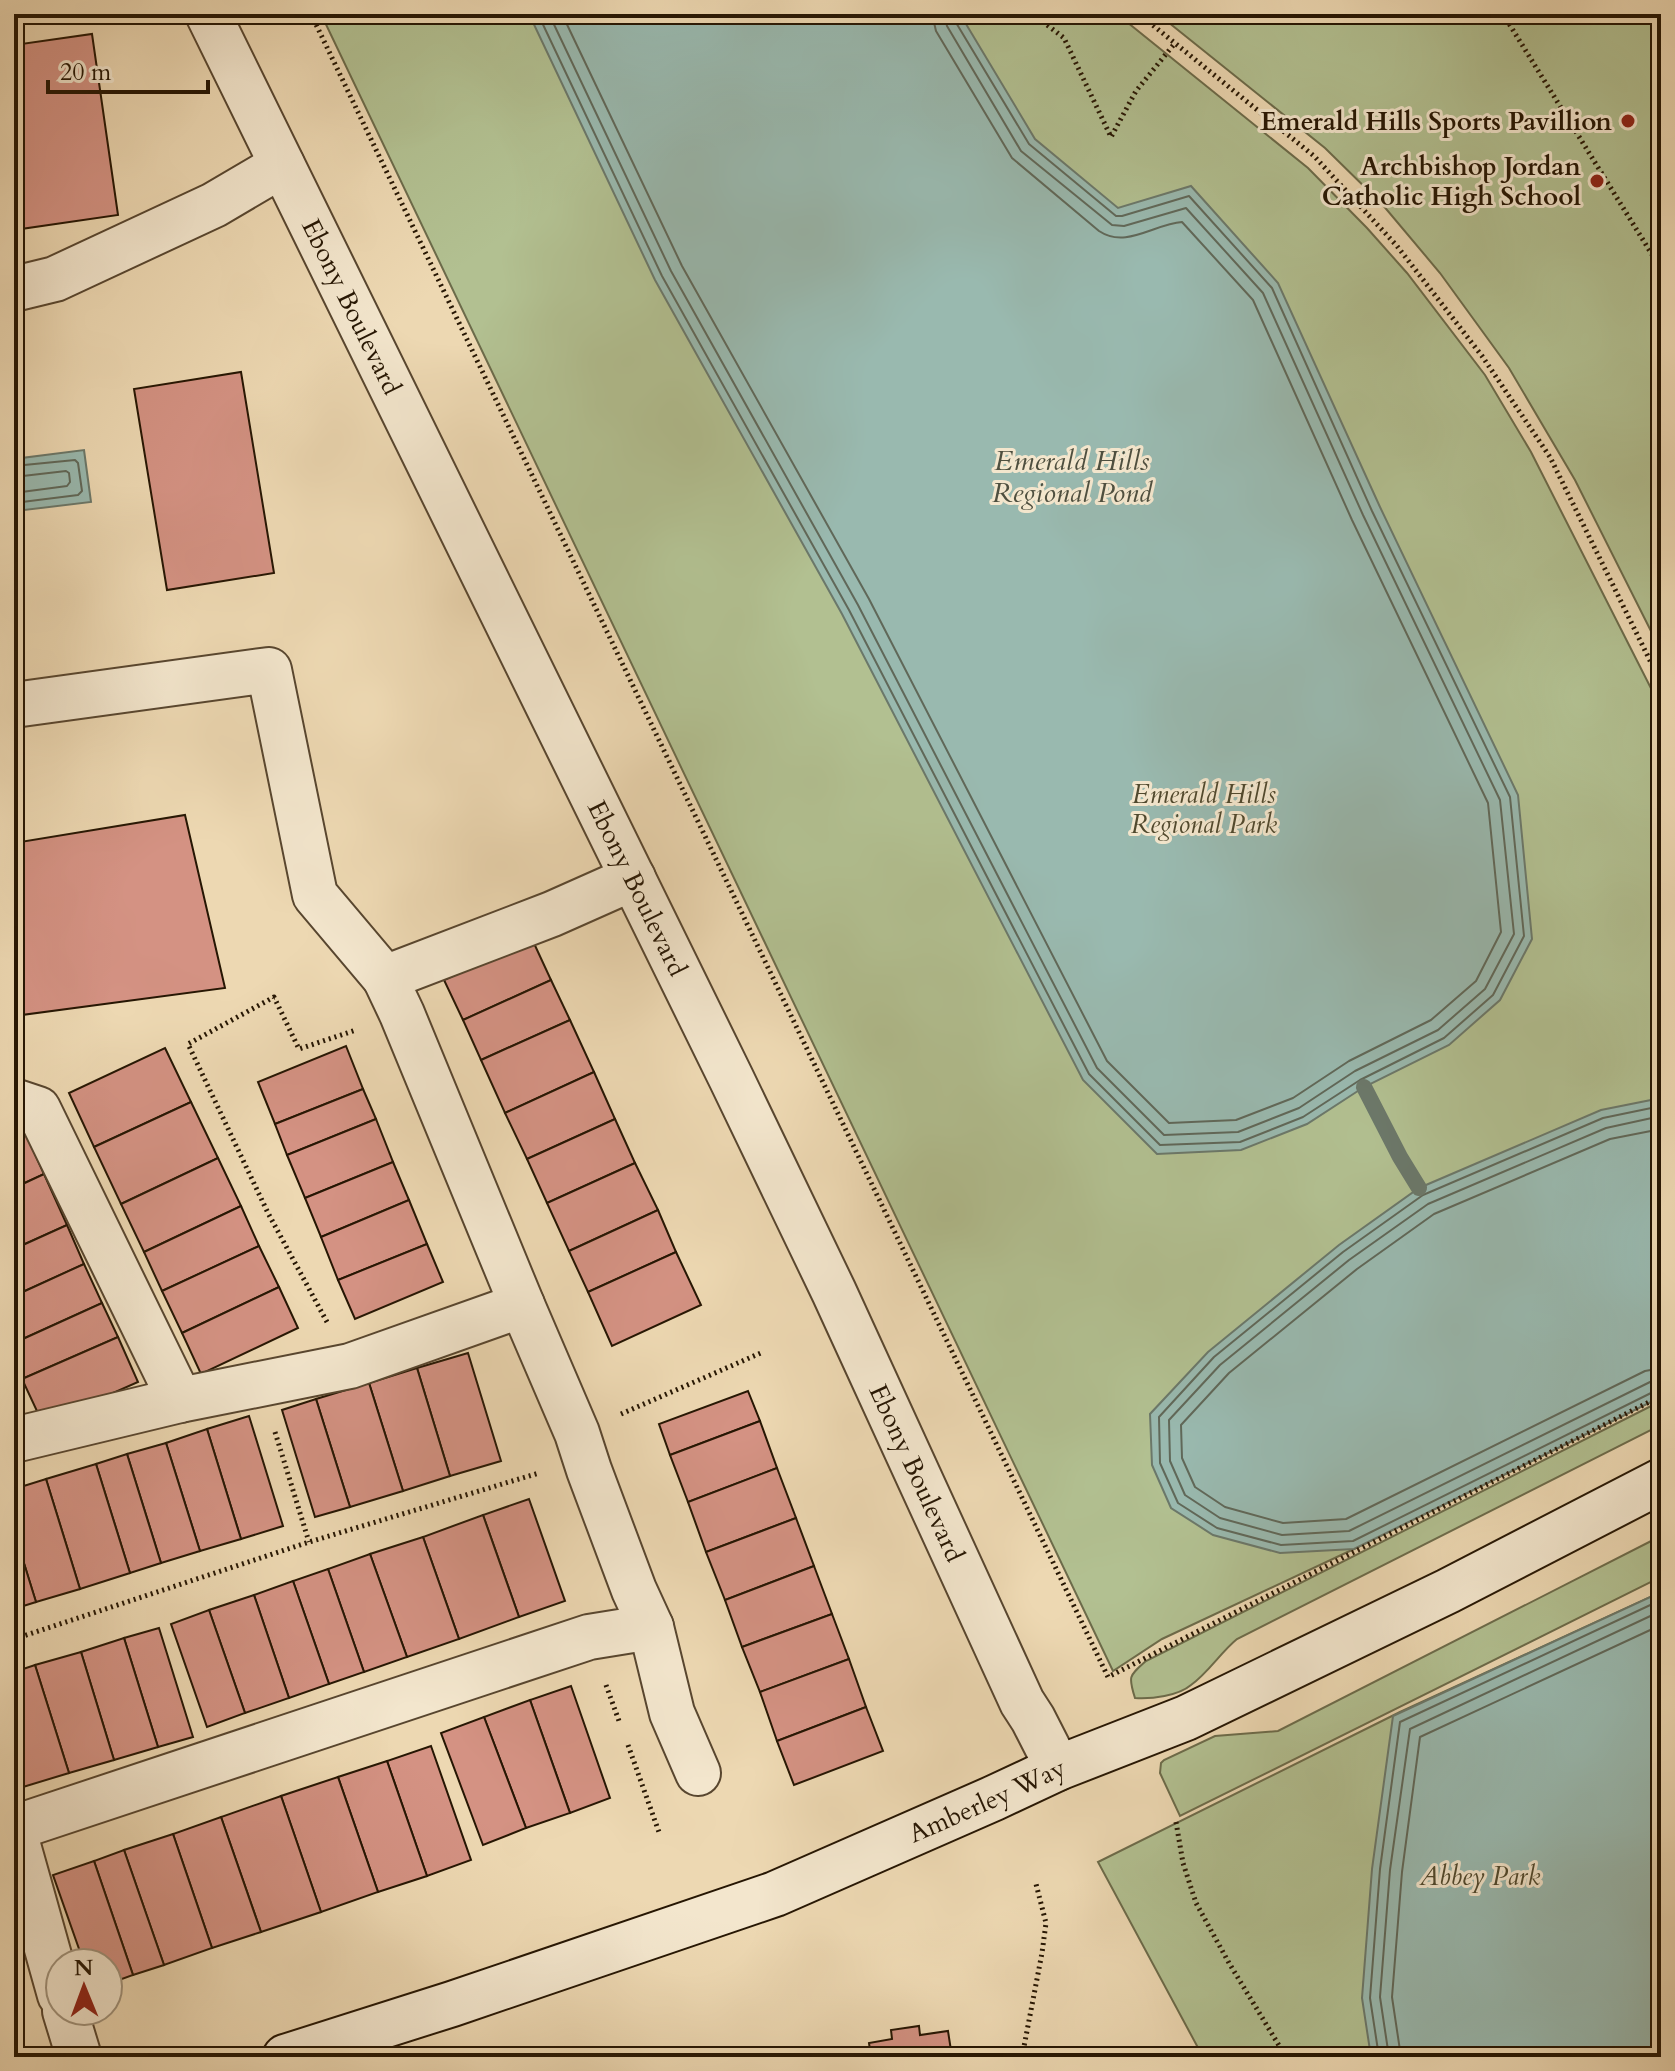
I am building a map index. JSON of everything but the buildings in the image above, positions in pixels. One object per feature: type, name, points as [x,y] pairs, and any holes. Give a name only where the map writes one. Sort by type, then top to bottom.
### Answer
[{"type":"street","name":"Ebony Boulevard","points":[[208,14],[834,1292],[1022,1702],[1058,1768]]},
{"type":"street","points":[[14,289],[55,279],[214,205],[282,165]]},
{"type":"street","points":[[14,705],[269,670],[315,895],[393,996],[577,1433],[651,1627],[672,1713],[698,1773]]},
{"type":"street","points":[[393,996],[552,914],[633,878]]},
{"type":"street","points":[[14,1101],[38,1109],[180,1400]]},
{"type":"street","points":[[14,1440],[180,1400],[350,1366],[522,1305]]},
{"type":"street","name":"Amberley Way","points":[[285,2057],[452,2004],[775,1894],[1058,1768],[1186,1718],[1448,1591],[1661,1481]]},
{"type":"street","points":[[47,1947],[14,1830],[589,1637],[651,1627]]},
{"type":"street","points":[[70,2027],[79,2057]]},
{"type":"path","points":[[311,14],[1108,1677],[1661,1396]]},
{"type":"path","points":[[1033,14],[1064,38],[1111,137],[1136,91],[1175,42]]},
{"type":"path","points":[[1139,14],[1314,156],[1397,246],[1482,356],[1550,457],[1661,683]]},
{"type":"path","points":[[1503,14],[1661,269]]},
{"type":"path","points":[[350,1366],[268,1213],[188,1044],[274,997],[299,1049],[393,996]]},
{"type":"path","points":[[577,1433],[763,1352]]},
{"type":"path","points":[[260,1383],[309,1542]]},
{"type":"path","points":[[14,1639],[309,1542],[542,1472]]},
{"type":"path","points":[[589,1637],[619,1722]]},
{"type":"path","points":[[624,1736],[660,1835]]},
{"type":"path","points":[[1176,1822],[1183,1863],[1196,1903],[1286,2057]]},
{"type":"path","points":[[1022,2057],[1046,1923],[1036,1884]]},
{"type":"green space","name":"Emerald Hills Regional Park","points":[[321,14],[1117,14],[1308,168],[1367,228],[1407,273],[1485,375],[1531,452],[1661,708],[1661,1397],[1354,1549],[1162,1639],[1113,1671]]},
{"type":"green space","points":[[1158,14],[1661,14],[1661,651],[1575,480],[1509,368],[1440,273],[1382,204],[1325,148]]},
{"type":"green space","points":[[1661,1401],[1661,1425],[1237,1639],[1186,1689],[1164,1696],[1135,1698],[1132,1677],[1146,1661]]},
{"type":"green space","points":[[1661,1536],[1661,1577],[1180,1816],[1160,1773],[1164,1760],[1215,1736],[1278,1731]]},
{"type":"green space","name":"Abbey Park","points":[[1661,1592],[1661,2057],[1203,2057],[1098,1862],[1400,1712]]},
{"type":"water","name":"Emerald Hills Regional Pond","points":[[529,14],[960,14],[1035,139],[1118,208],[1191,186],[1278,283],[1380,507],[1518,795],[1532,939],[1500,1000],[1449,1045],[1364,1087],[1307,1124],[1241,1150],[1157,1154],[1083,1080],[842,614],[655,280]]},
{"type":"water","points":[[84,450],[91,502],[16,511],[14,459]]},
{"type":"water","points":[[1661,1098],[1661,1397],[1354,1549],[1280,1553],[1213,1535],[1171,1508],[1152,1465],[1150,1414],[1208,1352],[1339,1245],[1419,1188],[1601,1110]]},
{"type":"water","name":"Abbey Park","points":[[1661,1592],[1661,2057],[1371,2057],[1362,1998],[1372,1869],[1393,1716]]},
{"type":"waterway","points":[[1364,1087],[1419,1188]]},
{"type":"place","name":"Emerald Hills Sports Pavillion","points":[[1628,121]]},
{"type":"place","name":"Archbishop Jordan Catholic High School","points":[[1597,181]]}]
